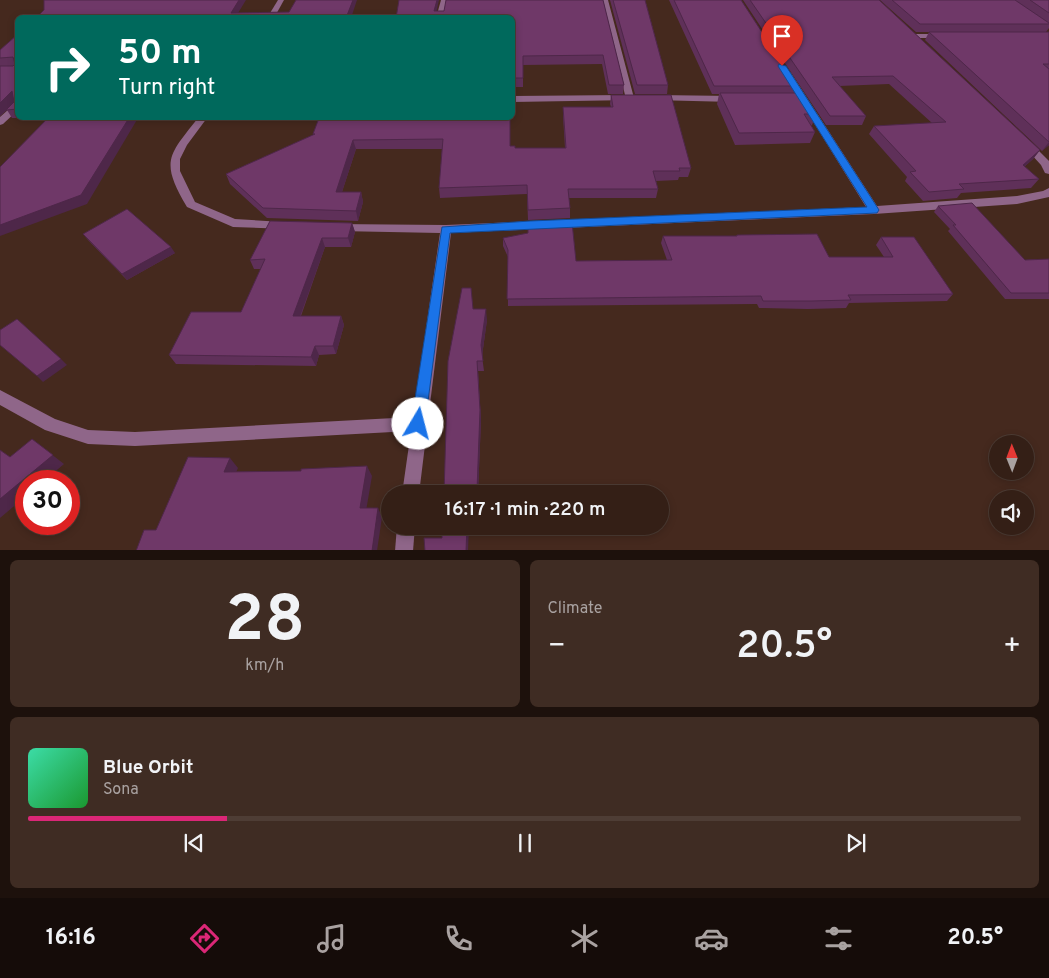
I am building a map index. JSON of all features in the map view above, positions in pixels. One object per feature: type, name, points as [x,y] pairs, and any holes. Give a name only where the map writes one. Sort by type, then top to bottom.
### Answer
[{"type":"street","points":[[272,15],[281,0]]},
{"type":"street","points":[[441,15],[444,0]]},
{"type":"street","points":[[605,0],[640,98]]},
{"type":"street","points":[[900,24],[917,40],[952,36]]},
{"type":"street","points":[[782,66],[799,99],[874,210]]},
{"type":"street","points":[[515,99],[746,99]]},
{"type":"street","points":[[0,122],[15,107]]},
{"type":"street","points":[[201,120],[182,145],[175,159],[175,171],[191,204],[233,223],[295,226]]},
{"type":"street","points":[[1018,135],[1046,164],[1049,171]]},
{"type":"street","points":[[322,227],[446,229],[874,210],[1017,200],[1048,194],[1049,191]]},
{"type":"street","points":[[411,485],[446,229]]},
{"type":"street","points":[[0,397],[50,425],[88,437],[135,439],[418,424]]},
{"type":"street","points":[[404,550],[405,535]]},
{"type":"building","points":[[44,0],[239,0],[231,13],[289,12],[296,0],[353,0],[347,15],[39,15],[44,10]]},
{"type":"building","points":[[399,0],[437,0],[434,11],[444,11],[446,0],[603,0],[624,85],[609,85],[603,55],[523,56],[523,78],[515,78],[515,15],[396,15]]},
{"type":"building","points":[[613,0],[645,0],[668,85],[637,85]]},
{"type":"building","points":[[674,0],[741,0],[797,86],[714,86]]},
{"type":"building","points":[[750,0],[879,0],[1040,150],[1023,165],[1039,179],[959,184],[964,189],[929,192],[910,172],[916,171],[874,126],[946,122],[893,76],[832,77],[866,116],[830,116]]},
{"type":"building","points":[[892,0],[1015,0],[1049,24],[920,24]]},
{"type":"building","points":[[1030,0],[1049,0],[1049,13]]},
{"type":"building","points":[[929,32],[1049,32],[1049,64],[1043,64],[1049,69],[1049,142]]},
{"type":"building","points":[[15,37],[15,64],[13,57],[0,58],[0,50]]},
{"type":"building","points":[[15,64],[15,109],[6,110],[14,102],[12,91],[0,103],[0,66],[13,66]]},
{"type":"building","points":[[720,93],[803,93],[817,114],[804,114],[815,132],[739,133]]},
{"type":"building","points":[[611,95],[671,95],[691,168],[679,168],[680,171],[653,171],[658,189],[568,189],[570,208],[528,210],[527,185],[439,188],[443,139],[353,140],[336,192],[361,192],[356,211],[263,208],[226,174],[315,134],[313,134],[318,120],[510,120],[510,146],[515,146],[515,148],[566,148],[563,107],[613,107]]},
{"type":"building","points":[[46,120],[128,120],[81,195],[0,225],[0,167]]},
{"type":"building","points":[[972,203],[1025,260],[1049,259],[1049,293],[1011,293],[953,225],[956,225],[938,206]]},
{"type":"building","points":[[127,209],[171,247],[122,274],[83,234]]},
{"type":"building","points":[[270,221],[352,223],[348,238],[322,238],[293,316],[341,316],[333,346],[315,346],[311,357],[169,355],[191,312],[241,312],[265,259],[250,260]]},
{"type":"building","points":[[572,222],[576,261],[672,260],[663,236],[817,234],[829,257],[893,257],[881,237],[914,237],[953,294],[848,295],[851,300],[812,301],[763,301],[761,296],[507,299],[508,250],[503,238],[528,233],[528,224]]},
{"type":"building","points":[[462,288],[471,288],[473,309],[486,309],[481,345],[483,361],[477,361],[480,410],[477,485],[444,485],[448,361]]},
{"type":"building","points":[[17,319],[61,359],[37,376],[0,345],[0,330]]},
{"type":"building","points":[[32,439],[53,455],[35,470],[15,470],[15,487],[0,499],[0,450],[10,457]]},
{"type":"building","points":[[188,457],[230,458],[224,472],[301,471],[301,469],[367,466],[360,508],[378,508],[372,550],[136,550],[144,530],[156,530]]},
{"type":"building","points":[[442,535],[467,535],[466,550],[425,550],[424,538],[442,538]]},
{"type":"route","points":[[418,424],[446,229],[874,210],[782,66]]}]
